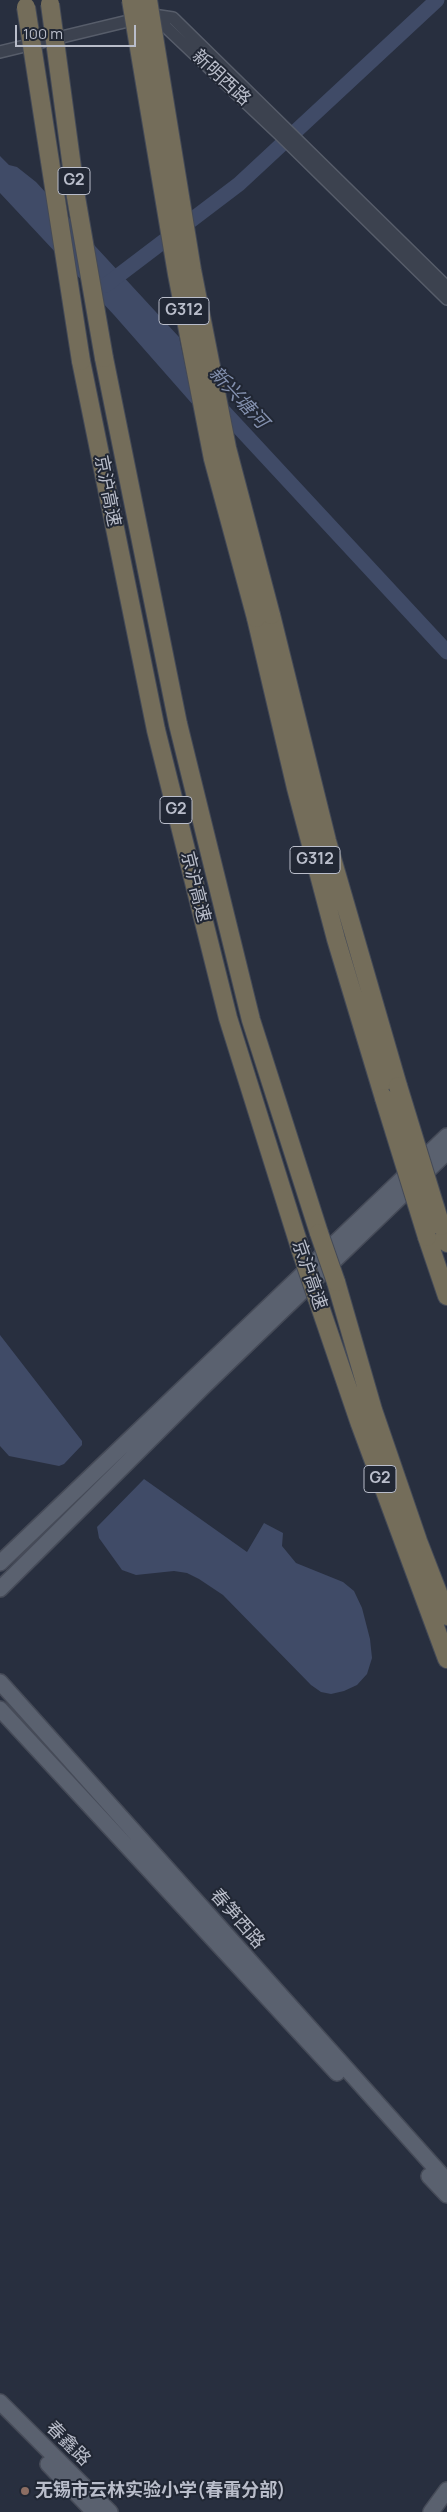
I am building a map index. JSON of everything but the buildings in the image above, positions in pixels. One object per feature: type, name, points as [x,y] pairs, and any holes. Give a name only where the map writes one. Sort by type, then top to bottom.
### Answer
[{"type":"highway","name":"G312","points":[[131,0],[177,274],[213,459],[264,616],[398,1086],[447,1243]]},
{"type":"highway","name":"京沪高速","points":[[50,2],[76,197],[104,358],[178,724],[248,1010],[336,1282],[373,1410],[418,1541],[447,1616]]},
{"type":"highway","name":"京沪高速","points":[[26,3],[81,361],[158,740],[228,1018],[300,1251],[360,1424],[447,1659]]},
{"type":"highway","name":"G312","points":[[150,7],[192,270],[227,448],[264,616],[296,788],[336,940],[427,1237],[447,1296]]},
{"type":"main road","points":[[0,1563],[447,1136]]},
{"type":"main road","points":[[0,1589],[211,1379],[447,1152]]},
{"type":"main road","name":"春笋西路","points":[[0,1682],[447,2181]]},
{"type":"main road","name":"春笋西路","points":[[0,1709],[447,2195]]},
{"type":"main road","name":"春鑫路","points":[[0,2402],[110,2512]]},
{"type":"main road","name":"春鑫路","points":[[0,2415],[94,2512]]},
{"type":"main road","points":[[431,2512],[447,2490]]},
{"type":"main road","points":[[442,2512],[447,2506]]},
{"type":"street","points":[[4,51],[150,7]]},
{"type":"street","name":"新明西路","points":[[150,7],[173,18],[447,287]]},
{"type":"street","name":"新明西路","points":[[150,7],[447,299]]},
{"type":"water","points":[[0,156],[9,165],[17,167],[36,182],[179,337],[194,406],[114,315],[0,193]]},
{"type":"water","points":[[0,1335],[82,1441],[82,1445],[64,1464],[59,1466],[9,1456],[0,1446]]},
{"type":"water","points":[[144,1479],[247,1552],[264,1523],[283,1533],[282,1546],[296,1563],[343,1582],[354,1591],[362,1608],[370,1639],[372,1658],[367,1674],[357,1685],[331,1694],[321,1692],[311,1685],[223,1595],[187,1573],[174,1571],[136,1575],[122,1570],[99,1538],[97,1527]]},
{"type":"waterway","points":[[106,285],[239,184],[437,0]]},
{"type":"waterway","name":"新兴塘河","points":[[217,404],[447,652]]},
{"type":"place","name":"无锡市云林实验小学(春雷分部)","points":[[25,2491]]}]
